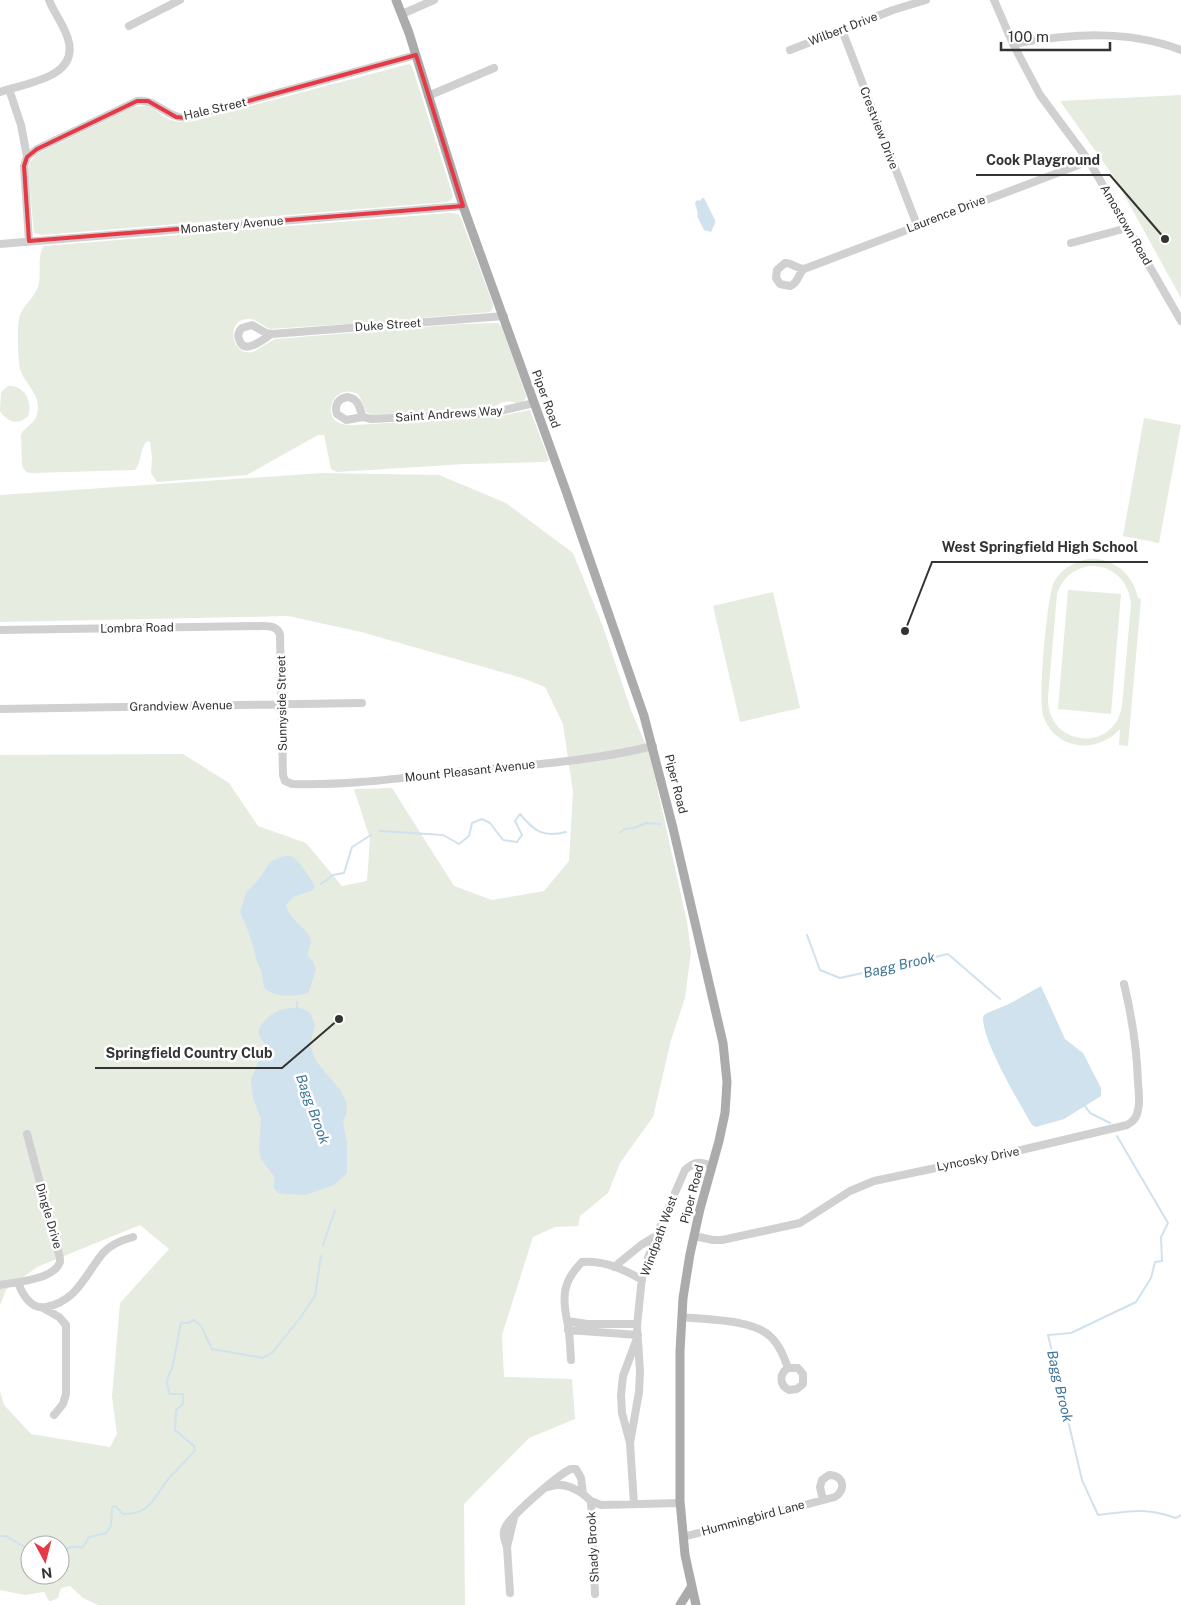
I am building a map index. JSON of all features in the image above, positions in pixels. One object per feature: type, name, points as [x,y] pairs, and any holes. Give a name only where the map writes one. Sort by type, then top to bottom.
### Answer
[{"type":"main road","name":"Piper Road","points":[[396,0],[416,55],[464,206],[633,681],[653,746],[723,1043],[726,1072],[726,1104],[722,1130],[694,1236],[686,1276],[679,1378],[680,1503],[683,1537],[696,1605]]},
{"type":"main road","points":[[680,1605],[692,1586]]},
{"type":"street","points":[[0,92],[54,75],[68,59],[70,49],[68,40],[49,0]]},
{"type":"street","points":[[130,26],[180,0]]},
{"type":"street","points":[[402,14],[434,0]]},
{"type":"street","name":"Wilbert Drive","points":[[790,50],[900,7],[926,0]]},
{"type":"street","name":"Amostown Road","points":[[994,0],[1013,44],[1040,95],[1089,161],[1181,321]]},
{"type":"street","name":"Crestview Drive","points":[[842,30],[917,225]]},
{"type":"street","points":[[1013,44],[1055,38],[1105,36],[1147,40],[1181,50]]},
{"type":"street","name":"Hale Street","points":[[27,156],[37,149],[136,102],[148,101],[176,117],[186,118],[416,55]]},
{"type":"street","points":[[428,96],[494,68]]},
{"type":"street","points":[[9,89],[21,124],[27,156],[24,172],[29,241]]},
{"type":"street","name":"Laurence Drive","points":[[804,268],[1089,161]]},
{"type":"street","name":"Monastery Avenue","points":[[0,244],[464,206]]},
{"type":"street","points":[[1071,244],[1127,228]]},
{"type":"street","name":"Duke Street","points":[[272,334],[504,316]]},
{"type":"street","name":"Saint Andrews Way","points":[[363,418],[492,413],[534,403]]},
{"type":"street","name":"Lombra Road","points":[[0,630],[275,627]]},
{"type":"street","name":"Sunnyside Street","points":[[275,627],[280,635],[283,775],[285,781]]},
{"type":"street","name":"Grandview Avenue","points":[[0,709],[362,703]]},
{"type":"street","name":"Mount Pleasant Avenue","points":[[285,781],[294,784],[369,781],[546,763],[653,746]]},
{"type":"street","name":"Lyncosky Drive","points":[[694,1236],[722,1240],[800,1224],[850,1191],[874,1181],[1037,1147],[1133,1122],[1137,1115],[1139,1103],[1138,1073],[1132,1021],[1124,984]]},
{"type":"street","name":"Dingle Drive","points":[[0,1285],[36,1279],[54,1270],[60,1262],[58,1247],[27,1134]]},
{"type":"street","name":"Windpath West","points":[[630,1443],[639,1392],[637,1324],[642,1280],[656,1236],[685,1170],[698,1162],[712,1166]]},
{"type":"street","points":[[614,1267],[641,1245],[656,1236]]},
{"type":"street","points":[[43,1308],[57,1305],[68,1299],[104,1253],[116,1242],[133,1237]]},
{"type":"street","points":[[571,1360],[568,1321],[564,1310],[564,1295],[573,1272],[582,1262],[590,1262],[623,1269],[642,1280]]},
{"type":"street","points":[[18,1282],[22,1293],[30,1303],[59,1316],[66,1324],[66,1394],[63,1404],[54,1415]]},
{"type":"street","points":[[682,1317],[739,1324],[761,1330],[776,1342],[788,1368]]},
{"type":"street","points":[[568,1321],[587,1324],[637,1324]]},
{"type":"street","points":[[568,1330],[638,1335]]},
{"type":"street","name":"Windpath West","points":[[634,1504],[630,1443],[622,1413],[621,1395],[623,1376],[638,1335]]},
{"type":"street","name":"Shady Brook","points":[[510,1593],[504,1530],[544,1489],[567,1470],[573,1468],[578,1472],[581,1478],[583,1494]]},
{"type":"street","name":"Shady Brook","points":[[544,1489],[554,1485],[564,1485],[583,1494],[590,1501],[601,1506],[680,1503]]},
{"type":"street","name":"Hummingbird Lane","points":[[683,1537],[823,1500]]},
{"type":"street","name":"Shady Brook","points":[[590,1501],[595,1594]]},
{"type":"highlighted area","points":[[416,55],[463,206],[29,241],[24,166],[27,157],[37,149],[137,101],[148,101],[176,117],[186,118]]},
{"type":"shaded area","points":[[409,64],[412,66],[453,196],[447,202],[42,235],[34,233],[28,170],[30,162],[37,154],[132,108],[140,106],[151,107],[168,119],[182,122],[192,121]]},
{"type":"shaded area","points":[[1181,95],[1181,298],[1116,180],[1060,101]]},
{"type":"shaded area","points":[[449,213],[458,214],[461,218],[493,304],[490,312],[270,329],[257,321],[249,319],[241,320],[236,324],[233,337],[235,343],[239,349],[245,352],[253,352],[275,339],[461,324],[498,323],[502,327],[526,396],[524,401],[516,403],[504,402],[494,408],[372,415],[366,412],[359,395],[342,392],[332,402],[332,415],[335,421],[354,425],[496,417],[530,410],[549,460],[546,462],[465,464],[337,472],[331,469],[324,435],[318,435],[247,475],[157,482],[151,473],[152,457],[150,442],[147,441],[135,470],[29,473],[22,466],[21,434],[34,420],[38,407],[35,395],[20,369],[18,323],[20,314],[32,298],[39,283],[41,254],[44,246]]},
{"type":"shaded area","points":[[8,386],[19,388],[28,400],[28,416],[17,422],[9,420],[0,411],[1,392]]},
{"type":"shaded area","points":[[1144,418],[1181,425],[1159,543],[1123,536]]},
{"type":"shaded area","points":[[323,473],[439,475],[506,503],[573,553],[602,624],[631,710],[650,755],[687,922],[691,952],[685,998],[671,1040],[653,1117],[620,1163],[608,1193],[580,1216],[578,1226],[555,1227],[533,1237],[502,1335],[504,1377],[572,1379],[575,1419],[529,1438],[464,1504],[465,1605],[98,1605],[83,1598],[70,1586],[61,1588],[58,1598],[51,1601],[49,1601],[44,1592],[25,1595],[0,1590],[0,1391],[4,1405],[31,1434],[110,1447],[117,1434],[112,1397],[120,1303],[169,1249],[140,1225],[37,1267],[6,1290],[0,1305],[0,755],[183,754],[229,783],[258,826],[306,843],[342,886],[367,881],[370,839],[354,789],[392,788],[454,886],[492,900],[544,891],[569,861],[573,792],[563,724],[545,687],[522,678],[361,632],[288,616],[0,622],[0,495]]},
{"type":"shaded area","points":[[1097,559],[1113,564],[1127,575],[1138,598],[1141,599],[1128,746],[1119,745],[1120,729],[1100,743],[1077,745],[1066,742],[1056,736],[1043,715],[1042,670],[1051,591],[1060,573],[1083,560]],"holes":[[[1089,566],[1098,566],[1118,576],[1127,588],[1130,596],[1131,604],[1122,706],[1116,721],[1107,732],[1095,737],[1082,738],[1069,735],[1058,727],[1051,714],[1048,698],[1057,594],[1062,583],[1073,572]]]},
{"type":"shaded area","points":[[1068,590],[1121,594],[1111,714],[1058,709]]},
{"type":"shaded area","points":[[773,592],[800,708],[740,722],[713,606]]},
{"type":"water","points":[[704,198],[715,220],[711,232],[704,230],[697,216],[695,203]]},
{"type":"water","points":[[285,856],[295,859],[315,887],[313,890],[293,897],[286,905],[291,916],[310,938],[311,943],[307,955],[312,960],[316,969],[308,993],[291,996],[274,994],[264,988],[262,973],[240,912],[246,893],[259,879],[271,861]]},
{"type":"water","points":[[1041,986],[1065,1039],[1083,1053],[1101,1088],[1101,1096],[1064,1119],[1036,1127],[1032,1125],[995,1056],[984,1028],[983,1017],[985,1014],[1009,1004]]},
{"type":"water","points":[[289,1008],[300,1008],[308,1011],[315,1025],[310,1045],[316,1061],[341,1091],[346,1102],[347,1112],[343,1122],[347,1143],[347,1173],[334,1185],[305,1195],[278,1193],[274,1188],[274,1176],[261,1159],[259,1151],[261,1119],[253,1098],[251,1080],[265,1045],[259,1035],[261,1025],[270,1016],[279,1011]]},
{"type":"waterway","name":"Bagg Brook","points":[[380,831],[443,835],[459,844],[469,836],[472,823],[482,819],[490,823],[503,840],[517,842],[522,835],[515,821],[520,814],[540,832],[551,834],[566,832]]},
{"type":"waterway","name":"Bagg Brook","points":[[620,833],[624,829],[634,828],[646,823],[661,824]]},
{"type":"waterway","name":"Bagg Brook","points":[[321,884],[333,875],[344,873],[352,847],[371,835]]},
{"type":"waterway","name":"Bagg Brook","points":[[807,935],[820,970],[840,978],[948,954],[1000,999]]},
{"type":"waterway","name":"Bagg Brook","points":[[297,1002],[297,1010]]},
{"type":"waterway","name":"Bagg Brook","points":[[1085,1106],[1090,1113],[1110,1123]]},
{"type":"waterway","name":"Bagg Brook","points":[[1117,1136],[1168,1223],[1161,1237],[1162,1261],[1155,1262],[1151,1278],[1136,1302],[1071,1333],[1048,1335],[1082,1480],[1098,1515],[1137,1511],[1156,1512],[1176,1518],[1181,1515]]},
{"type":"waterway","name":"Bagg Brook","points":[[323,1245],[335,1210]]},
{"type":"waterway","name":"Bagg Brook","points":[[70,1548],[83,1547],[89,1537],[106,1533],[111,1526],[113,1506],[123,1514],[140,1511],[147,1507],[170,1477],[195,1450],[194,1446],[175,1430],[176,1410],[183,1404],[183,1394],[170,1394],[167,1384],[172,1369],[181,1323],[188,1323],[194,1320],[201,1326],[212,1349],[263,1358],[273,1352],[315,1296],[321,1256]]},
{"type":"waterway","name":"Bagg Brook","points":[[0,1536],[6,1536],[20,1544]]},
{"type":"place","name":"Cook Playground","points":[[1165,239]]},
{"type":"place","name":"West Springfield High School","points":[[905,631]]},
{"type":"place","name":"Springfield Country Club","points":[[339,1019]]}]
